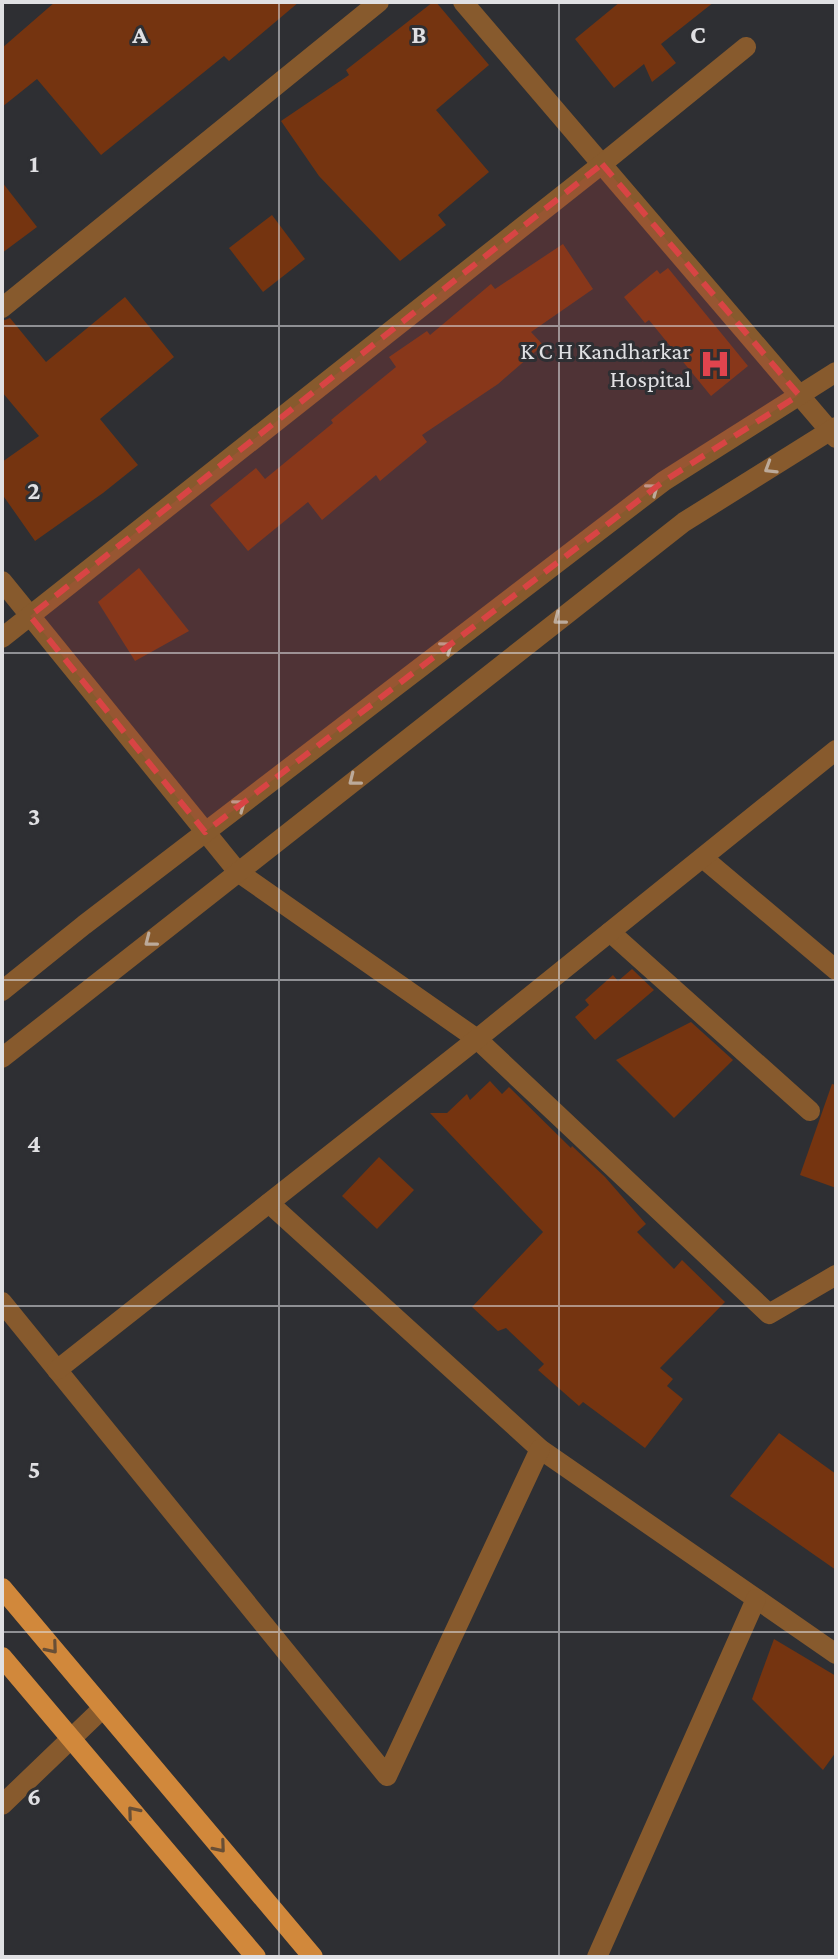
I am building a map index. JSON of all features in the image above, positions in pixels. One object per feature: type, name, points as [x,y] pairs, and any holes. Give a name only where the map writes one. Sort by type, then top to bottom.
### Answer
[{"type":"main road","points":[[2,1588],[313,1957]]},
{"type":"main road","points":[[2,1657],[256,1957]]},
{"type":"street","points":[[2,308],[379,2]]},
{"type":"street","points":[[2,1058],[684,522],[834,432],[463,2]]},
{"type":"street","points":[[2,638],[746,47]]},
{"type":"street","points":[[2,991],[664,481],[836,372]]},
{"type":"street","points":[[2,581],[238,872],[477,1039],[769,1314],[836,1275]]},
{"type":"street","points":[[57,1370],[477,1039],[836,750]]},
{"type":"street","points":[[703,858],[836,970]]},
{"type":"street","points":[[610,932],[810,1111]]},
{"type":"street","points":[[269,1203],[540,1449],[756,1599],[833,1644]]},
{"type":"street","points":[[2,1302],[387,1776],[540,1449]]},
{"type":"street","points":[[597,1957],[756,1599]]},
{"type":"street","points":[[2,1805],[103,1708]]},
{"type":"highlighted area","points":[[602,164],[799,395],[664,481],[205,832],[30,616]]},
{"type":"building","points":[[55,2],[299,2],[229,61],[224,56],[101,155],[37,79],[2,107],[2,48]]},
{"type":"building","points":[[433,2],[489,65],[436,110],[489,172],[438,215],[446,225],[400,261],[319,176],[281,121],[349,75],[346,70]]},
{"type":"building","points":[[620,2],[714,2],[661,44],[676,63],[652,82],[644,64],[614,88],[575,39]]},
{"type":"building","points":[[2,182],[37,227],[2,253]]},
{"type":"building","points":[[272,215],[305,259],[263,292],[229,248]]},
{"type":"building","points":[[563,244],[593,289],[531,332],[543,345],[498,384],[422,435],[427,442],[380,481],[376,475],[322,520],[308,502],[248,551],[210,505],[256,468],[265,479],[333,423],[331,420],[396,367],[389,357],[427,331],[430,335],[491,284],[495,289]]},
{"type":"building","points":[[668,268],[748,366],[711,396],[649,320],[645,323],[624,297],[657,270],[660,274]]},
{"type":"building","points":[[125,297],[174,357],[100,419],[138,465],[35,541],[2,494],[2,462],[39,436],[2,392],[2,321],[10,318],[46,362]]},
{"type":"building","points":[[139,568],[189,631],[135,661],[98,602]]},
{"type":"building","points":[[632,969],[654,990],[595,1040],[575,1017],[589,1005],[585,1000],[613,975],[618,981]]},
{"type":"building","points":[[691,1022],[733,1060],[674,1118],[616,1060]]},
{"type":"building","points":[[490,1081],[502,1094],[509,1087],[605,1177],[646,1224],[637,1232],[674,1269],[682,1260],[725,1302],[660,1368],[673,1379],[667,1386],[683,1399],[645,1448],[583,1402],[579,1406],[538,1370],[544,1364],[506,1328],[498,1331],[472,1307],[543,1232],[430,1113],[447,1113],[467,1094],[470,1100]]},
{"type":"building","points":[[832,1084],[836,1085],[836,1188],[800,1175]]},
{"type":"building","points":[[379,1157],[414,1190],[377,1229],[342,1196]]},
{"type":"building","points":[[779,1433],[836,1474],[836,1570],[730,1496]]},
{"type":"building","points":[[774,1639],[836,1676],[836,1752],[823,1770],[752,1699]]},
{"type":"place","name":"K C H Kandharkar Hospital","points":[[715,364]]}]
